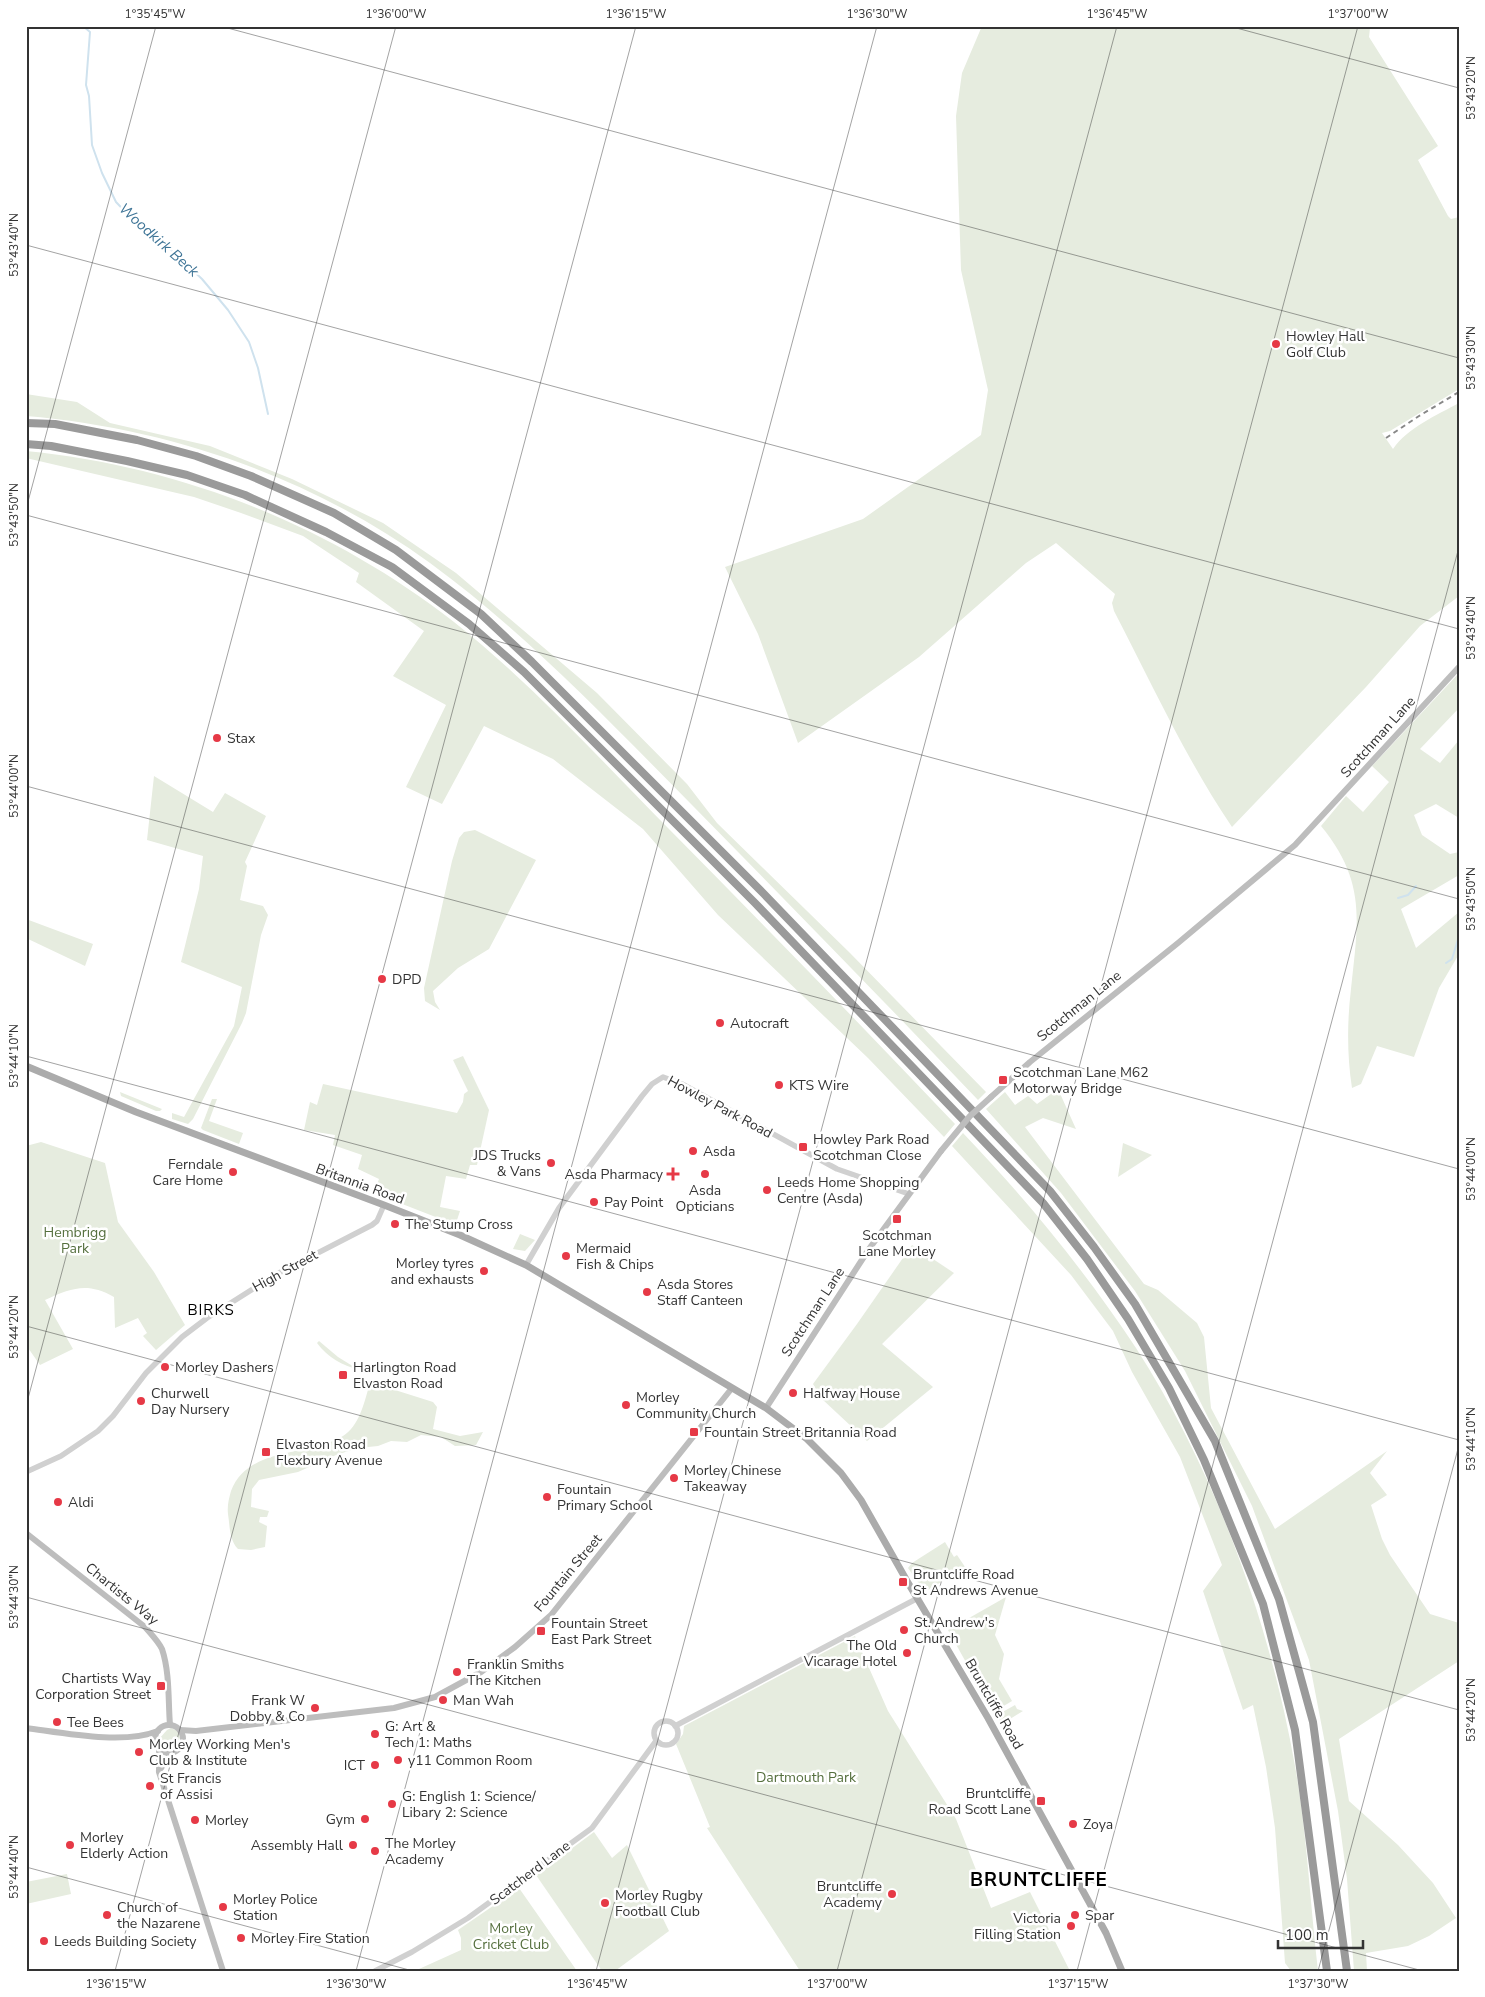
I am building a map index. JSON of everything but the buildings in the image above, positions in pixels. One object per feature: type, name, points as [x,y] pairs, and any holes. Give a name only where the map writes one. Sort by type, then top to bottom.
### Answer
[{"type":"highway","points":[[26,423],[55,424],[137,440],[196,456],[252,476],[334,513],[396,550],[480,614],[532,662],[764,894],[1050,1191],[1094,1246],[1135,1304],[1215,1441],[1280,1599],[1314,1722],[1347,1971]]},
{"type":"highway","points":[[26,444],[51,446],[127,460],[187,476],[245,496],[326,532],[392,567],[469,624],[524,672],[755,903],[1043,1202],[1087,1259],[1128,1318],[1169,1388],[1204,1460],[1264,1604],[1295,1730],[1327,1971]]},
{"type":"main road","name":"Scotchman Lane","points":[[766,1408],[864,1257],[941,1151],[970,1116],[1030,1062],[1178,943],[1289,850],[1318,822],[1459,667]]},
{"type":"main road","name":"Britannia Road","points":[[26,1064],[136,1112],[384,1205],[460,1235],[526,1265],[732,1388]]},
{"type":"main road","name":"Bruntcliffe Road","points":[[732,1388],[766,1408],[807,1439],[841,1473],[861,1500],[1024,1782],[1104,1929],[1122,1971]]},
{"type":"main road","name":"Fountain Street","points":[[180,1730],[196,1731],[394,1708],[435,1696],[481,1672],[516,1647],[551,1615],[732,1388]]},
{"type":"main road","name":"Chartists Way","points":[[26,1533],[145,1627],[154,1637],[162,1649],[166,1668],[170,1726]]},
{"type":"main road","points":[[26,1728],[107,1737],[146,1736],[158,1731],[162,1727],[170,1726],[180,1730],[183,1742]]},
{"type":"main road","points":[[156,1742],[158,1731]]},
{"type":"main road","points":[[146,1736],[156,1742],[164,1752],[171,1753],[178,1750],[183,1742],[196,1731]]},
{"type":"main road","points":[[159,1748],[159,1772],[223,1971]]},
{"type":"main road","points":[[159,1772],[171,1753]]},
{"type":"street","name":"Howley Park Road","points":[[526,1265],[559,1208],[642,1096],[652,1084],[663,1076],[682,1084],[837,1170],[909,1194]]},
{"type":"street","name":"High Street","points":[[26,1472],[61,1456],[98,1431],[113,1416],[139,1380],[182,1337],[269,1278],[372,1225],[380,1217],[384,1205]]},
{"type":"street","points":[[676,1726],[918,1598]]},
{"type":"street","points":[[665,1720],[676,1726],[678,1733],[675,1741],[667,1745],[656,1741],[653,1733],[657,1724],[665,1720]]},
{"type":"street","name":"Scatcherd Lane","points":[[374,1971],[412,1952],[468,1918],[592,1828],[656,1741]]},
{"type":"green space","points":[[982,26],[1373,26],[1370,28],[1369,37],[1438,146],[1418,160],[1448,216],[1451,219],[1459,217],[1459,389],[1390,431],[1382,433],[1393,449],[1414,428],[1459,403],[1459,596],[1420,626],[1366,687],[1232,827],[1184,748],[1114,611],[1112,603],[1115,594],[1056,543],[1026,563],[919,657],[798,743],[758,634],[725,567],[863,519],[981,435],[988,390],[961,270],[956,116],[962,73]]},
{"type":"green space","points":[[26,394],[77,402],[110,423],[210,446],[292,479],[383,523],[456,573],[597,693],[687,784],[717,823],[850,953],[986,1092],[978,1100],[800,915],[598,710],[500,619],[430,563],[385,533],[338,506],[289,482],[238,462],[186,445],[80,422],[26,416]]},
{"type":"green space","points":[[26,451],[84,459],[141,471],[197,486],[252,506],[305,530],[357,557],[407,588],[454,622],[510,670],[564,721],[955,1124],[944,1137],[868,1058],[718,915],[643,829],[553,759],[484,726],[442,804],[406,787],[446,705],[393,676],[424,631],[356,582],[359,573],[303,536],[241,513],[194,497],[26,458]]},
{"type":"green space","points":[[1459,673],[1459,708],[1420,749],[1440,763],[1459,740],[1459,818],[1436,804],[1414,815],[1422,835],[1450,854],[1459,852],[1459,875],[1401,909],[1416,948],[1459,912],[1459,954],[1439,988],[1414,1057],[1377,1046],[1361,1084],[1352,1088],[1348,1051],[1348,1026],[1356,943],[1356,903],[1353,885],[1346,866],[1336,846],[1321,826],[1346,796],[1363,812],[1389,782],[1372,766]]},
{"type":"green space","points":[[154,776],[213,812],[225,793],[266,816],[245,862],[247,866],[240,900],[263,906],[268,915],[261,935],[246,1013],[193,1119],[188,1124],[172,1119],[172,1113],[184,1117],[234,1026],[242,987],[181,962],[199,889],[203,856],[147,840]]},
{"type":"green space","points":[[475,830],[536,860],[489,949],[458,968],[433,991],[435,1002],[440,1010],[425,1001],[424,988],[452,861],[459,838],[464,832]]},
{"type":"green space","points":[[26,919],[93,944],[85,966],[26,938]]},
{"type":"green space","points":[[463,1056],[489,1110],[477,1165],[470,1165],[466,1179],[446,1176],[440,1207],[460,1211],[456,1223],[451,1223],[374,1193],[379,1179],[358,1169],[362,1155],[333,1145],[335,1135],[304,1130],[310,1102],[317,1105],[323,1084],[457,1113],[463,1102],[464,1094],[468,1091],[453,1060]]},
{"type":"green space","points":[[1058,1089],[1076,1129],[1043,1118],[1025,1127],[1144,1284],[1158,1290],[1197,1323],[1204,1337],[1211,1408],[1275,1529],[1387,1451],[1370,1473],[1387,1495],[1371,1505],[1382,1539],[1390,1555],[1430,1614],[1459,1623],[1459,1661],[1339,1739],[1349,1801],[1398,1845],[1433,1883],[1456,1918],[1429,1936],[1408,1946],[1366,1953],[1367,1971],[1354,1971],[1347,1879],[1338,1811],[1309,1660],[1252,1506],[1185,1371],[1135,1291],[1061,1193],[986,1109],[1005,1092],[1015,1105],[1028,1096],[1037,1104]]},
{"type":"green space","points":[[120,1092],[162,1109],[156,1111],[121,1096]]},
{"type":"green space","points":[[212,1099],[217,1099],[209,1121],[243,1133],[239,1144],[201,1128]]},
{"type":"green space","points":[[963,1133],[1010,1184],[1054,1237],[1117,1319],[1164,1395],[1191,1445],[1214,1497],[1255,1603],[1284,1712],[1303,1817],[1318,1971],[1291,1971],[1285,1963],[1275,1828],[1266,1767],[1253,1705],[1243,1710],[1203,1591],[1222,1565],[1180,1457],[1132,1372],[1113,1331],[1071,1275],[952,1146]]},
{"type":"green space","name":"Hembrigg Park","points":[[41,1142],[105,1163],[118,1222],[154,1272],[185,1325],[156,1350],[143,1336],[147,1333],[138,1318],[115,1328],[114,1297],[96,1289],[87,1288],[63,1292],[45,1300],[73,1349],[40,1365],[26,1345],[26,1146]]},
{"type":"green space","points":[[1123,1143],[1152,1155],[1118,1177]]},
{"type":"green space","points":[[520,1234],[535,1240],[525,1251],[513,1249]]},
{"type":"green space","points":[[912,1245],[954,1273],[882,1344],[933,1387],[867,1441],[822,1399],[813,1384]]},
{"type":"green space","points":[[319,1341],[338,1357],[359,1370],[331,1357],[317,1343]]},
{"type":"green space","points":[[376,1384],[433,1402],[437,1407],[433,1429],[460,1436],[483,1432],[476,1445],[455,1446],[441,1437],[421,1435],[407,1442],[391,1441],[378,1446],[358,1448],[336,1455],[298,1472],[259,1480],[252,1489],[251,1507],[269,1511],[267,1517],[260,1517],[259,1522],[267,1526],[265,1547],[251,1550],[238,1549],[231,1537],[228,1508],[231,1491],[239,1477],[251,1466],[265,1459],[329,1443],[349,1432],[357,1421],[369,1386]]},
{"type":"green space","points":[[945,1542],[954,1557],[957,1555],[965,1567],[925,1592],[908,1568],[912,1563]]},
{"type":"green space","points":[[1006,1597],[995,1635],[1004,1654],[999,1679],[1012,1701],[997,1710],[992,1709],[948,1630]]},
{"type":"green space","name":"Dartmouth Park","points":[[855,1636],[888,1711],[956,1819],[991,1908],[1030,1892],[1070,1971],[800,1971],[707,1828],[710,1827],[676,1744],[683,1734],[684,1726]]},
{"type":"green space","points":[[1015,1705],[1017,1709],[1023,1711],[1002,1724],[998,1718],[999,1714]]},
{"type":"green space","points":[[171,1728],[178,1731],[180,1738],[173,1747],[166,1749],[160,1745],[159,1739]]},
{"type":"green space","name":"Morley Rugby Football Club","points":[[594,1832],[612,1858],[627,1845],[669,1931],[615,1971],[602,1971],[536,1875]]},
{"type":"green space","points":[[67,1874],[71,1894],[26,1904],[26,1882]]},
{"type":"green space","name":"Morley Cricket Club","points":[[519,1888],[577,1971],[419,1971],[419,1969],[461,1950],[461,1938],[458,1930]]},
{"type":"waterway","name":"Woodkirk Beck","points":[[83,26],[90,32],[86,85],[89,96],[92,145],[102,173],[116,202],[136,223],[170,249],[202,279],[228,310],[249,342],[258,368],[268,414]]},
{"type":"waterway","points":[[1398,898],[1408,895],[1416,886]]},
{"type":"waterway","points":[[1446,963],[1452,959],[1459,936]]},
{"type":"railway","points":[[1386,438],[1459,392]]},
{"type":"place","name":"Howley Hall Golf Club","points":[[1276,344]]},
{"type":"place","name":"Stax","points":[[217,738]]},
{"type":"place","name":"DPD","points":[[382,979]]},
{"type":"place","name":"Autocraft","points":[[720,1023]]},
{"type":"place","name":"Scotchman Lane M62 Motorway Bridge","points":[[1003,1080]]},
{"type":"place","name":"KTS Wire","points":[[779,1085]]},
{"type":"place","name":"Howley Park Road Scotchman Close","points":[[803,1147]]},
{"type":"place","name":"Asda","points":[[693,1151]]},
{"type":"place","name":"JDS Trucks & Vans","points":[[551,1163]]},
{"type":"place","name":"Ferndale Care Home","points":[[233,1172]]},
{"type":"place","name":"Asda Pharmacy","points":[[673,1174]]},
{"type":"place","name":"Asda Opticians","points":[[705,1174]]},
{"type":"place","name":"Leeds Home Shopping Centre (Asda)","points":[[767,1190]]},
{"type":"place","name":"Pay Point","points":[[594,1202]]},
{"type":"place","name":"Scotchman Lane Morley","points":[[897,1219]]},
{"type":"place","name":"The Stump Cross","points":[[395,1224]]},
{"type":"place","name":"Mermaid Fish & Chips","points":[[566,1256]]},
{"type":"place","name":"Morley tyres and exhausts","points":[[484,1271]]},
{"type":"place","name":"Asda Stores Staff Canteen","points":[[647,1292]]},
{"type":"place","name":"Morley Dashers","points":[[165,1367]]},
{"type":"place","name":"Harlington Road Elvaston Road","points":[[343,1375]]},
{"type":"place","name":"Halfway House","points":[[793,1393]]},
{"type":"place","name":"Churwell Day Nursery","points":[[141,1401]]},
{"type":"place","name":"Morley Community Church","points":[[626,1405]]},
{"type":"place","name":"Fountain Street Britannia Road","points":[[694,1432]]},
{"type":"place","name":"Elvaston Road Flexbury Avenue","points":[[266,1452]]},
{"type":"place","name":"Morley Chinese Takeaway","points":[[674,1478]]},
{"type":"place","name":"Fountain Primary School","points":[[547,1497]]},
{"type":"place","name":"Aldi","points":[[58,1502]]},
{"type":"place","name":"Bruntcliffe Road St Andrews Avenue","points":[[903,1582]]},
{"type":"place","name":"St. Andrew's Church","points":[[904,1630]]},
{"type":"place","name":"Fountain Street East Park Street","points":[[541,1631]]},
{"type":"place","name":"The Old Vicarage Hotel","points":[[907,1653]]},
{"type":"place","name":"Franklin Smiths The Kitchen","points":[[457,1672]]},
{"type":"place","name":"Chartists Way Corporation Street","points":[[161,1686]]},
{"type":"place","name":"Man Wah","points":[[443,1700]]},
{"type":"place","name":"Frank W Dobby & Co","points":[[315,1708]]},
{"type":"place","name":"Tee Bees","points":[[57,1722]]},
{"type":"place","name":"G: Art & Tech 1: Maths","points":[[375,1734]]},
{"type":"place","name":"Morley Working Men's Club & Institute","points":[[139,1752]]},
{"type":"place","name":"y11 Common Room","points":[[398,1760]]},
{"type":"place","name":"ICT","points":[[375,1765]]},
{"type":"place","name":"St Francis of Assisi","points":[[150,1786]]},
{"type":"place","name":"Bruntcliffe Road Scott Lane","points":[[1041,1801]]},
{"type":"place","name":"G: English 1: Science/ Libary 2: Science","points":[[392,1804]]},
{"type":"place","name":"Gym","points":[[365,1819]]},
{"type":"place","name":"Morley","points":[[195,1820]]},
{"type":"place","name":"Zoya","points":[[1073,1824]]},
{"type":"place","name":"Morley Elderly Action","points":[[70,1845]]},
{"type":"place","name":"Assembly Hall","points":[[353,1845]]},
{"type":"place","name":"The Morley Academy","points":[[375,1851]]},
{"type":"place","name":"Bruntcliffe Academy","points":[[892,1894]]},
{"type":"place","name":"Morley Rugby Football Club","points":[[605,1903]]},
{"type":"place","name":"Morley Police Station","points":[[223,1907]]},
{"type":"place","name":"Church of the Nazarene","points":[[107,1915]]},
{"type":"place","name":"Spar","points":[[1075,1915]]},
{"type":"place","name":"Victoria Filling Station","points":[[1071,1926]]},
{"type":"place","name":"Morley Fire Station","points":[[241,1938]]},
{"type":"place","name":"Leeds Building Society","points":[[44,1941]]},
{"type":"district","name":"BIRKS","points":[[211,1310]]},
{"type":"district","name":"BRUNTCLIFFE","points":[[1039,1880]]}]
